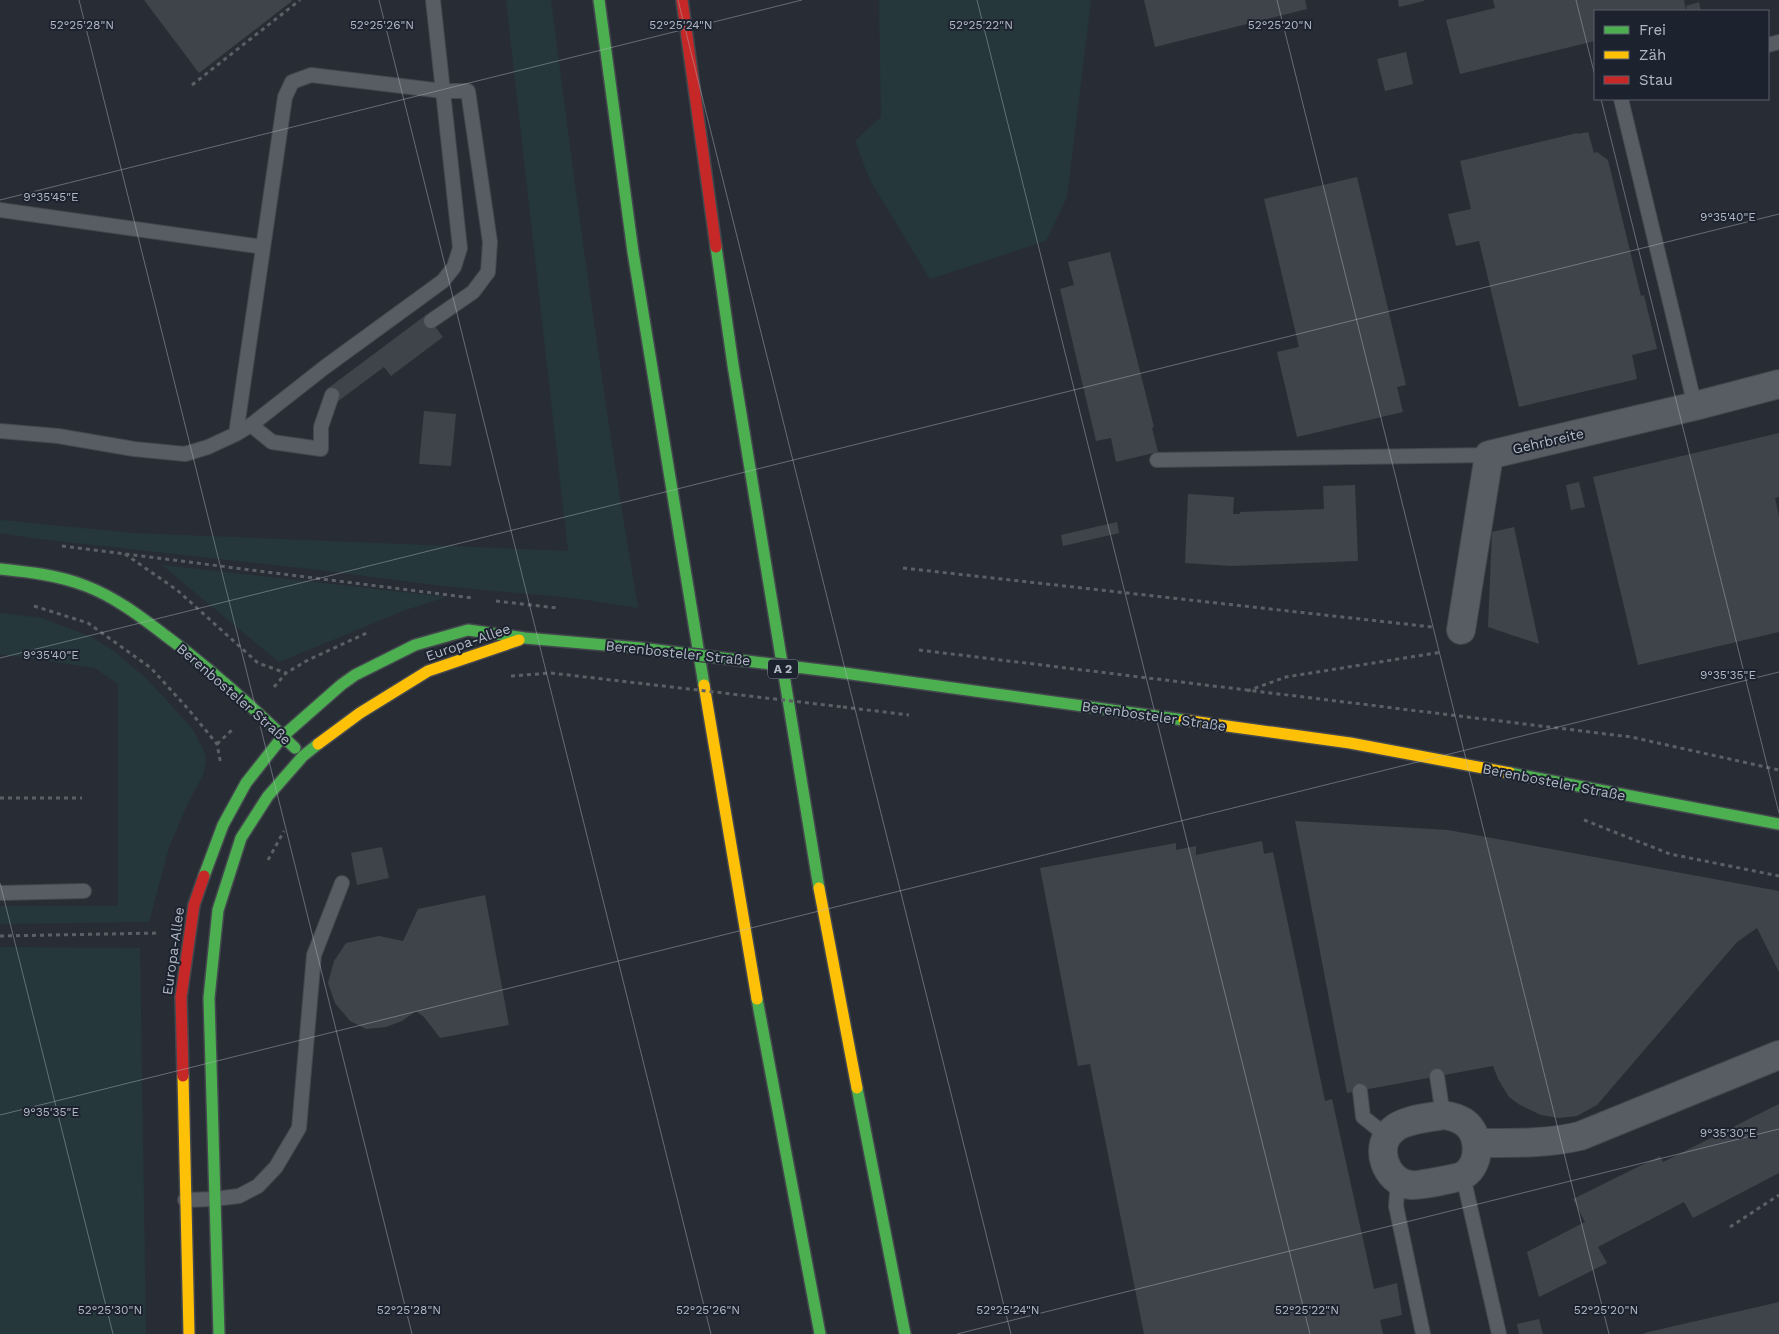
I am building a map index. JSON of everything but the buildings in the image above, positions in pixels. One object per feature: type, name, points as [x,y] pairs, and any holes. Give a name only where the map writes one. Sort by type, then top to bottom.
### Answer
[{"type":"main road","points":[[599,0],[633,252],[738,888],[820,1334]]},
{"type":"main road","name":"A 2","points":[[682,0],[733,364],[825,922],[904,1334]]},
{"type":"main road","name":"Berenbosteler Straße","points":[[0,569],[24,571],[76,582],[119,602],[195,656],[303,756]]},
{"type":"main road","name":"Europa-Allee","points":[[189,1334],[180,997],[194,906],[223,825],[246,783],[283,736],[355,675],[414,645],[468,630],[525,638]]},
{"type":"main road","name":"Berenbosteler Straße","points":[[525,638],[640,648],[837,672],[1350,743],[1779,824]]},
{"type":"main road","name":"Europa-Allee","points":[[219,1334],[209,998],[218,910],[241,838],[268,796],[303,756],[360,713],[428,671],[525,638]]},
{"type":"street","name":"Gehrbreite","points":[[1489,455],[1779,384]]},
{"type":"street","points":[[1461,630],[1489,455]]},
{"type":"street","points":[[1477,1143],[1522,1143],[1564,1140],[1580,1136],[1779,1055]]},
{"type":"street","points":[[1443,1115],[1465,1122],[1470,1127],[1477,1143],[1477,1155],[1472,1168],[1462,1176],[1414,1186],[1398,1182],[1390,1174],[1383,1155],[1383,1147],[1387,1136],[1394,1128],[1402,1124],[1443,1115]]},
{"type":"lane","points":[[0,431],[58,436],[134,449],[185,454],[208,447],[251,425],[324,367],[443,281],[454,267],[460,248],[433,0]]},
{"type":"lane","points":[[236,434],[285,97],[292,82],[311,75],[443,91],[468,91],[490,242],[488,272],[473,292],[431,321]]},
{"type":"lane","points":[[1621,100],[1695,406]]},
{"type":"lane","points":[[0,210],[263,247]]},
{"type":"lane","points":[[251,425],[272,442],[321,449],[321,427],[332,395]]},
{"type":"lane","points":[[1157,460],[1489,455]]},
{"type":"lane","points":[[185,1200],[239,1196],[258,1186],[276,1167],[299,1128],[314,955],[342,883]]},
{"type":"lane","points":[[0,892],[84,891]]},
{"type":"lane","points":[[1436,1076],[1443,1115]]},
{"type":"lane","points":[[1360,1091],[1363,1117],[1387,1136]]},
{"type":"lane","points":[[1462,1176],[1499,1334]]},
{"type":"lane","points":[[1398,1182],[1396,1206],[1423,1334]]},
{"type":"path","points":[[192,85],[300,0]]},
{"type":"path","points":[[60,545],[475,598]]},
{"type":"path","points":[[123,553],[177,590],[258,663],[286,673]]},
{"type":"path","points":[[903,568],[1461,630],[1459,649],[1286,677],[1247,691]]},
{"type":"path","points":[[494,601],[560,608]]},
{"type":"path","points":[[32,606],[88,623],[151,668],[217,744]]},
{"type":"path","points":[[911,650],[1631,737],[1779,770]]},
{"type":"path","points":[[506,676],[551,673],[910,715]]},
{"type":"path","points":[[0,798],[82,798]]},
{"type":"path","points":[[1578,817],[1670,854],[1779,876]]},
{"type":"path","points":[[266,867],[286,827]]},
{"type":"path","points":[[0,936],[159,933]]},
{"type":"path","points":[[1730,1227],[1779,1195]]},
{"type":"shaded area","points":[[506,0],[551,0],[592,305],[638,608],[573,598],[443,586],[0,533],[0,520],[133,533],[568,551]]},
{"type":"shaded area","points":[[879,0],[1091,0],[1067,197],[1046,241],[930,279],[870,180],[855,141],[881,117]]},
{"type":"shaded area","points":[[162,565],[446,597],[403,611],[279,662]]},
{"type":"shaded area","points":[[0,613],[42,618],[91,637],[114,651],[147,679],[170,704],[193,730],[204,751],[206,759],[203,775],[188,803],[169,847],[149,922],[0,924],[0,906],[118,906],[118,684],[95,668],[0,654]]},
{"type":"shaded area","points":[[0,947],[140,948],[146,1334],[0,1334]]},
{"type":"traffic: fast","points":[[599,0],[633,252],[704,685]]},
{"type":"traffic: fast","points":[[716,247],[733,365],[819,888]]},
{"type":"traffic: fast","points":[[0,569],[65,579],[97,591],[128,608],[200,662],[295,748]]},
{"type":"traffic: fast","points":[[204,876],[223,825],[246,783],[283,736],[355,675],[415,645],[468,630],[525,638],[640,648]]},
{"type":"traffic: fast","points":[[640,648],[837,672]]},
{"type":"traffic: fast","points":[[837,672],[1184,720]]},
{"type":"traffic: fast","points":[[219,1334],[209,998],[218,910],[241,838],[268,796],[303,756],[318,744]]},
{"type":"traffic: fast","points":[[1510,773],[1779,824]]},
{"type":"traffic: fast","points":[[757,999],[820,1334]]},
{"type":"traffic: fast","points":[[857,1088],[905,1334]]},
{"type":"traffic: slow","points":[[318,744],[360,713],[428,671],[519,640]]},
{"type":"traffic: slow","points":[[704,685],[757,999]]},
{"type":"traffic: slow","points":[[1184,720],[1350,743],[1510,773]]},
{"type":"traffic: slow","points":[[819,888],[857,1088]]},
{"type":"traffic: slow","points":[[183,1076],[189,1334]]},
{"type":"traffic: jam","points":[[682,0],[716,247]]},
{"type":"traffic: jam","points":[[183,1076],[181,997],[194,905],[204,876]]}]
